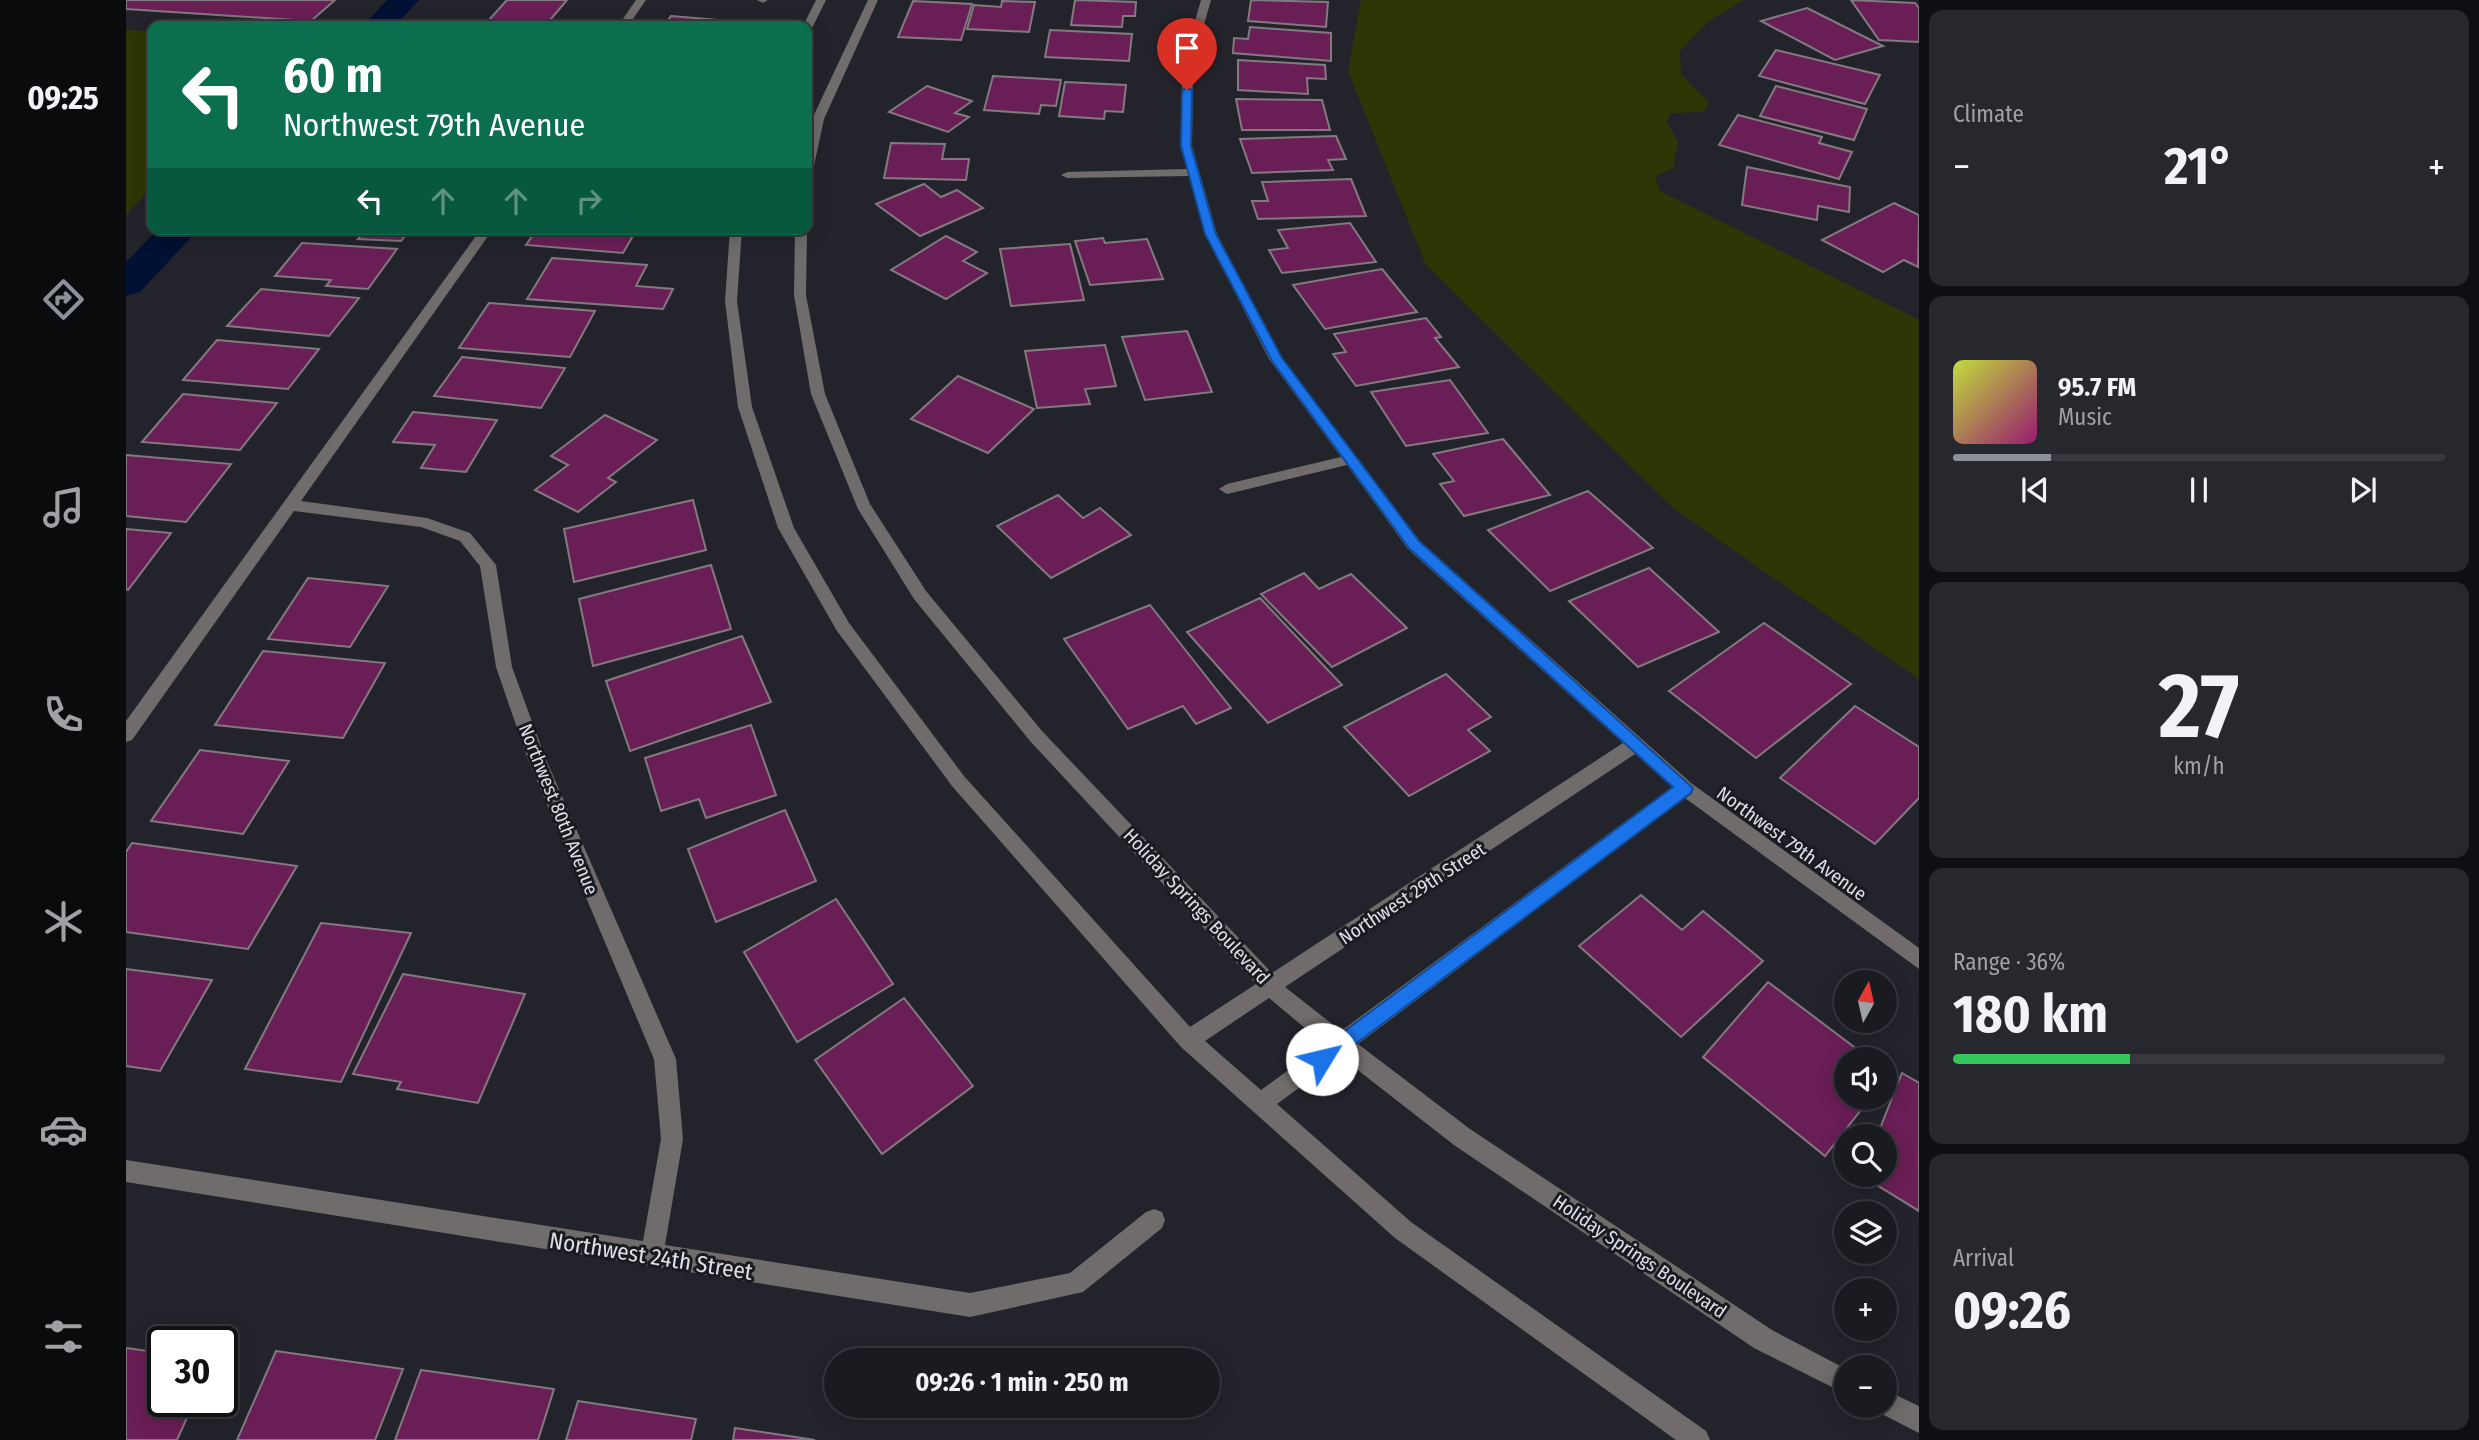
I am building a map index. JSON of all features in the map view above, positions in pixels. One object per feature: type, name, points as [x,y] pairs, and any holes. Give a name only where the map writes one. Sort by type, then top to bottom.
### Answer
[{"type":"street","points":[[626,21],[641,0]]},
{"type":"street","points":[[810,21],[821,0]]},
{"type":"street","points":[[812,147],[818,119],[873,0]]},
{"type":"street","name":"Northwest 79th Avenue","points":[[1206,0],[1188,63],[1186,146],[1211,234],[1276,359],[1414,545],[1685,788],[1919,960]]},
{"type":"street","points":[[1067,175],[1193,172]]},
{"type":"street","points":[[126,735],[483,235]]},
{"type":"street","points":[[736,235],[731,301],[745,407],[786,528],[843,627],[958,781],[1188,1040],[1403,1230],[1697,1440]]},
{"type":"street","name":"Holiday Springs Boulevard","points":[[801,235],[800,295],[818,394],[863,505],[920,595],[1037,736],[1285,1001],[1462,1137],[1763,1339],[1834,1376]]},
{"type":"street","points":[[1227,489],[1351,459]]},
{"type":"street","name":"Northwest 80th Avenue","points":[[290,505],[422,522],[466,537],[488,565],[504,667],[536,757],[665,1059],[672,1139],[652,1256]]},
{"type":"street","name":"Northwest 29th Street","points":[[1188,1040],[1635,745]]},
{"type":"street","points":[[1261,1103],[1685,788]]},
{"type":"street","name":"Northwest 24th Street","points":[[126,1171],[970,1305],[1075,1284],[1154,1220]]},
{"type":"street","points":[[1897,1408],[1919,1420]]},
{"type":"green space","points":[[1361,0],[1743,0],[1708,22],[1680,51],[1681,74],[1709,102],[1704,112],[1670,113],[1667,122],[1678,142],[1673,168],[1655,177],[1660,191],[1919,320],[1919,679],[1673,508],[1426,265],[1348,71]]},
{"type":"green space","points":[[126,30],[147,32],[147,193],[126,215]]},
{"type":"building","points":[[126,0],[335,0],[311,21],[126,9]]},
{"type":"building","points":[[507,0],[567,0],[549,21],[488,21]]},
{"type":"building","points":[[1075,0],[1136,2],[1135,16],[1123,16],[1122,27],[1071,25]]},
{"type":"building","points":[[1251,0],[1328,2],[1326,27],[1248,21]]},
{"type":"building","points":[[1851,0],[1915,3],[1919,8],[1919,42],[1879,40]]},
{"type":"building","points":[[913,1],[972,4],[961,40],[898,37]]},
{"type":"building","points":[[1002,1],[1035,2],[1029,32],[967,29],[974,5],[1001,7]]},
{"type":"building","points":[[1807,8],[1883,46],[1835,60],[1761,21]]},
{"type":"building","points":[[671,16],[720,20],[719,21],[668,21]]},
{"type":"building","points":[[1250,27],[1331,33],[1331,61],[1233,53],[1234,38],[1248,39]]},
{"type":"building","points":[[1050,30],[1132,34],[1129,61],[1045,57]]},
{"type":"building","points":[[1776,50],[1880,75],[1865,104],[1759,76]]},
{"type":"building","points":[[1238,60],[1325,65],[1326,79],[1307,78],[1308,94],[1238,90]]},
{"type":"building","points":[[993,76],[1061,80],[1056,106],[1041,105],[1039,114],[984,110]]},
{"type":"building","points":[[1065,82],[1126,85],[1123,112],[1105,111],[1104,119],[1059,116]]},
{"type":"building","points":[[927,86],[972,101],[955,113],[969,117],[948,132],[889,112]]},
{"type":"building","points":[[1776,86],[1867,109],[1854,140],[1760,116]]},
{"type":"building","points":[[1236,99],[1322,100],[1330,130],[1242,130]]},
{"type":"building","points":[[1738,115],[1822,137],[1819,143],[1852,152],[1839,179],[1719,145]]},
{"type":"building","points":[[1336,136],[1346,159],[1328,160],[1333,170],[1252,173],[1240,139]]},
{"type":"building","points":[[891,143],[945,144],[942,159],[969,159],[966,180],[884,178]]},
{"type":"building","points":[[1747,167],[1850,187],[1849,212],[1818,206],[1817,220],[1742,205]]},
{"type":"building","points":[[1351,179],[1366,216],[1258,219],[1252,201],[1268,201],[1262,182]]},
{"type":"building","points":[[924,184],[941,197],[957,190],[983,208],[920,236],[876,204]]},
{"type":"building","points":[[1894,203],[1919,215],[1918,267],[1904,260],[1883,272],[1822,240]]},
{"type":"building","points":[[1350,223],[1376,262],[1282,273],[1269,250],[1288,248],[1278,230]]},
{"type":"building","points":[[361,235],[406,235],[401,241],[358,239]]},
{"type":"building","points":[[533,235],[634,235],[623,253],[526,245]]},
{"type":"building","points":[[946,236],[977,252],[963,261],[987,273],[946,299],[891,270]]},
{"type":"building","points":[[1103,238],[1105,243],[1147,239],[1163,279],[1090,285],[1075,241]]},
{"type":"building","points":[[302,243],[397,249],[368,289],[326,286],[331,280],[275,276]]},
{"type":"building","points":[[1070,244],[1084,300],[1011,306],[1000,249]]},
{"type":"building","points":[[552,258],[647,265],[636,286],[673,289],[663,309],[527,299]]},
{"type":"building","points":[[1382,269],[1417,312],[1325,329],[1293,285]]},
{"type":"building","points":[[261,289],[359,298],[329,336],[227,326]]},
{"type":"building","points":[[489,303],[595,311],[570,357],[459,348]]},
{"type":"building","points":[[1426,318],[1441,337],[1435,338],[1459,367],[1356,386],[1333,354],[1346,352],[1334,334]]},
{"type":"building","points":[[1187,331],[1212,392],[1145,400],[1122,337]]},
{"type":"building","points":[[217,340],[319,349],[288,389],[183,380]]},
{"type":"building","points":[[1105,345],[1116,386],[1085,389],[1090,404],[1037,408],[1025,351]]},
{"type":"building","points":[[462,357],[565,368],[541,408],[434,396]]},
{"type":"building","points":[[958,376],[1034,409],[988,453],[911,419]]},
{"type":"building","points":[[1450,380],[1488,433],[1406,446],[1371,392]]},
{"type":"building","points":[[183,394],[277,403],[240,450],[142,442]]},
{"type":"building","points":[[413,412],[497,420],[466,472],[421,468],[435,445],[393,442]]},
{"type":"building","points":[[605,415],[657,440],[608,478],[616,482],[578,512],[535,490],[568,465],[551,456]]},
{"type":"building","points":[[1503,439],[1550,495],[1464,516],[1440,484],[1454,481],[1433,454]]},
{"type":"building","points":[[126,455],[231,464],[186,522],[126,516]]},
{"type":"building","points":[[1588,491],[1653,548],[1550,591],[1488,530]]},
{"type":"building","points":[[1058,495],[1083,518],[1100,508],[1131,535],[1051,578],[997,526]]},
{"type":"building","points":[[693,500],[706,550],[574,582],[564,529]]},
{"type":"building","points":[[126,529],[171,533],[128,590],[126,589]]},
{"type":"building","points":[[711,565],[731,629],[593,666],[579,599]]},
{"type":"building","points":[[1649,568],[1719,632],[1638,667],[1569,601]]},
{"type":"building","points":[[1304,573],[1319,589],[1351,574],[1407,628],[1332,667],[1261,594]]},
{"type":"building","points":[[308,578],[388,586],[350,647],[268,639]]},
{"type":"building","points":[[1260,598],[1342,685],[1268,723],[1187,632]]},
{"type":"building","points":[[1150,605],[1231,708],[1196,724],[1183,706],[1128,729],[1064,639]]},
{"type":"building","points":[[1764,623],[1851,684],[1756,758],[1669,691]]},
{"type":"building","points":[[742,636],[771,702],[630,751],[606,681]]},
{"type":"building","points":[[263,651],[385,663],[343,738],[215,725]]},
{"type":"building","points":[[1446,674],[1491,717],[1468,730],[1490,751],[1409,796],[1344,727]]},
{"type":"building","points":[[1855,706],[1919,747],[1919,798],[1875,844],[1780,778]]},
{"type":"building","points":[[751,725],[776,795],[706,818],[699,799],[661,811],[645,758]]},
{"type":"building","points":[[200,750],[289,761],[243,834],[151,821]]},
{"type":"building","points":[[785,810],[816,881],[716,922],[688,849]]},
{"type":"building","points":[[132,843],[297,866],[248,949],[126,932],[126,852]]},
{"type":"building","points":[[1641,895],[1682,930],[1703,911],[1763,961],[1681,1037],[1579,946]]},
{"type":"building","points":[[836,899],[893,984],[797,1042],[744,952]]},
{"type":"building","points":[[321,923],[411,933],[341,1082],[245,1069]]},
{"type":"building","points":[[126,969],[212,980],[160,1071],[126,1066]]},
{"type":"building","points":[[403,974],[525,994],[478,1103],[397,1089],[401,1082],[353,1074]]},
{"type":"building","points":[[1768,982],[1854,1047],[1834,1047],[1834,1110],[1861,1110],[1850,1124],[1834,1124],[1834,1144],[1825,1156],[1703,1057]]},
{"type":"building","points":[[904,998],[973,1086],[882,1154],[815,1060]]},
{"type":"building","points":[[1902,1073],[1919,1083],[1919,1211],[1880,1187],[1897,1187],[1897,1124],[1882,1124],[1887,1110],[1897,1110],[1897,1086]]},
{"type":"building","points":[[126,1348],[147,1351],[147,1417],[187,1417],[177,1440],[126,1440]]},
{"type":"building","points":[[276,1351],[403,1369],[375,1440],[237,1440]]},
{"type":"building","points":[[421,1370],[554,1389],[538,1440],[395,1440]]},
{"type":"building","points":[[578,1401],[696,1419],[691,1440],[566,1440]]},
{"type":"building","points":[[735,1428],[815,1440],[733,1440]]},
{"type":"waterway","points":[[383,21],[404,0]]},
{"type":"waterway","points":[[126,284],[174,235]]},
{"type":"route","points":[[1187,90],[1186,146],[1211,234],[1276,359],[1414,545],[1685,788],[1322,1059]]}]
